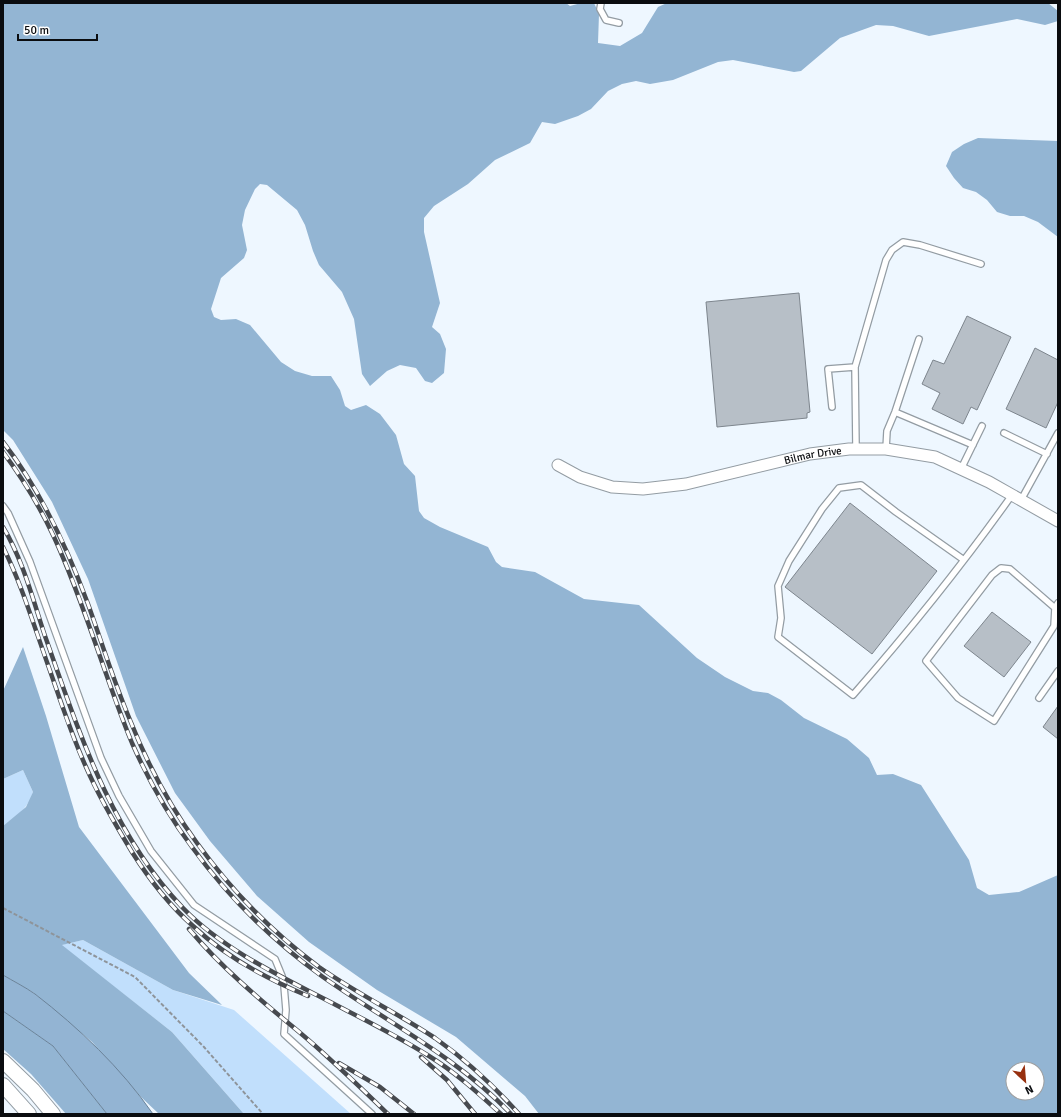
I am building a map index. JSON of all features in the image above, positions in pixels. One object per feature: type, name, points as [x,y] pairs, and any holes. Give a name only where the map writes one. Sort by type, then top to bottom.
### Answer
[{"type":"street","name":"Bilmar Drive","points":[[558,465],[580,477],[612,487],[643,489],[686,484],[810,454],[856,448],[886,449],[935,457],[989,482],[1058,521]]},
{"type":"street","points":[[3,1061],[28,1085],[53,1114]]},
{"type":"street","points":[[3,1085],[30,1114]]},
{"type":"lane","points":[[601,3],[600,9],[606,20],[619,23]]},
{"type":"lane","points":[[856,448],[855,367],[886,260],[892,250],[903,242],[920,245],[981,264]]},
{"type":"lane","points":[[886,449],[887,431],[895,412],[919,339]]},
{"type":"lane","points":[[832,408],[828,369],[855,367]]},
{"type":"lane","points":[[895,412],[973,445]]},
{"type":"lane","points":[[961,469],[982,426]]},
{"type":"lane","points":[[1004,433],[1047,454]]},
{"type":"lane","points":[[964,560],[896,512],[861,485],[839,488],[822,509],[789,561],[778,586],[781,618],[778,637],[853,695],[887,656],[964,560],[988,530],[1017,498],[1047,454],[1058,433]]},
{"type":"lane","points":[[3,506],[8,513],[30,562],[101,758],[119,796],[151,851],[194,906],[275,959],[282,976],[284,986],[286,1010],[284,1034],[372,1114]]},
{"type":"lane","points":[[1001,568],[1010,569],[1057,605],[1054,626],[994,721],[958,698],[926,661],[992,575],[1001,568]]},
{"type":"lane","points":[[1039,698],[1058,671]]},
{"type":"path","points":[[3,908],[135,977],[204,1047],[263,1114]]},
{"type":"shaded area","points":[[3,3],[566,3],[570,6],[581,3],[594,3],[599,14],[598,43],[620,46],[642,33],[658,7],[667,3],[1048,3],[1058,11],[1058,21],[1045,25],[1017,19],[929,36],[893,26],[876,25],[840,38],[801,71],[794,72],[733,60],[718,62],[673,80],[650,84],[636,81],[622,84],[608,91],[591,109],[578,116],[555,124],[542,122],[530,143],[495,160],[468,184],[434,206],[424,218],[424,232],[440,303],[432,327],[440,334],[446,349],[444,373],[432,383],[425,381],[416,368],[400,365],[387,371],[370,386],[362,374],[354,319],[342,292],[319,265],[305,225],[297,210],[267,185],[260,184],[255,189],[245,210],[242,225],[247,250],[244,258],[221,278],[211,309],[214,317],[221,320],[236,319],[250,325],[281,362],[295,371],[312,376],[331,376],[340,390],[345,406],[351,410],[366,405],[380,414],[396,435],[404,464],[415,476],[419,511],[424,518],[440,527],[488,547],[496,562],[502,567],[535,572],[584,599],[639,605],[697,658],[725,677],[753,691],[768,693],[781,700],[804,718],[847,739],[869,758],[877,775],[893,774],[921,785],[969,860],[977,888],[989,895],[1019,892],[1058,875],[1058,1114],[539,1114],[525,1096],[456,1037],[377,990],[309,942],[257,896],[210,841],[175,793],[136,716],[88,579],[52,502],[13,440],[3,430]]},
{"type":"shaded area","points":[[978,138],[1058,141],[1058,237],[1038,222],[1024,216],[1010,216],[997,212],[987,200],[976,192],[963,188],[954,178],[946,166],[952,152],[964,144]]},
{"type":"shaded area","points":[[23,647],[46,716],[79,827],[189,973],[222,1005],[173,990],[83,940],[62,945],[172,1032],[244,1114],[159,1114],[141,1097],[92,1042],[34,993],[3,975],[3,826],[26,807],[33,792],[23,770],[3,779],[3,691]]},
{"type":"shaded area","points":[[23,770],[33,792],[31,798],[25,808],[3,826],[3,779]]},
{"type":"shaded area","points":[[83,940],[173,990],[234,1010],[351,1114],[244,1114],[172,1032],[61,945]]},
{"type":"shaded area","points":[[3,975],[35,994],[68,1021],[113,1065],[141,1097],[153,1114],[107,1114],[53,1046],[3,1011]]},
{"type":"shaded area","points":[[3,1011],[53,1046],[107,1114],[66,1114],[31,1074],[3,1049]]},
{"type":"building","points":[[799,293],[810,412],[807,413],[807,418],[717,427],[706,302]]},
{"type":"building","points":[[967,316],[1011,337],[977,410],[971,407],[963,424],[932,409],[940,393],[922,384],[933,360],[944,364]]},
{"type":"building","points":[[1035,348],[1058,360],[1058,402],[1046,428],[1006,409]]},
{"type":"building","points":[[850,503],[937,571],[872,654],[785,587]]},
{"type":"building","points":[[992,612],[1031,642],[1004,677],[964,646]]},
{"type":"building","points":[[1058,706],[1058,739],[1043,727]]},
{"type":"railway","points":[[3,442],[17,461],[41,500],[62,541],[88,604],[124,706],[151,768],[177,814],[210,860],[253,910],[302,954],[333,976],[421,1029],[446,1046],[500,1093],[519,1114]]},
{"type":"railway","points":[[3,452],[31,493],[54,537],[75,588],[132,743],[145,770],[183,835],[206,865],[236,901],[286,949],[323,977],[445,1057],[468,1075],[511,1114]]},
{"type":"railway","points":[[3,527],[22,566],[71,708],[100,780],[136,847],[158,879],[183,908],[217,937],[276,974],[383,1029],[439,1062],[501,1114]]},
{"type":"railway","points":[[3,547],[22,591],[66,716],[91,778],[119,831],[152,882],[184,918],[219,948],[262,975],[308,996]]},
{"type":"railway","points":[[189,929],[201,943],[241,982],[321,1051],[388,1114]]},
{"type":"railway","points":[[421,1057],[447,1080],[475,1114]]},
{"type":"railway","points":[[339,1063],[380,1087],[414,1114]]}]
